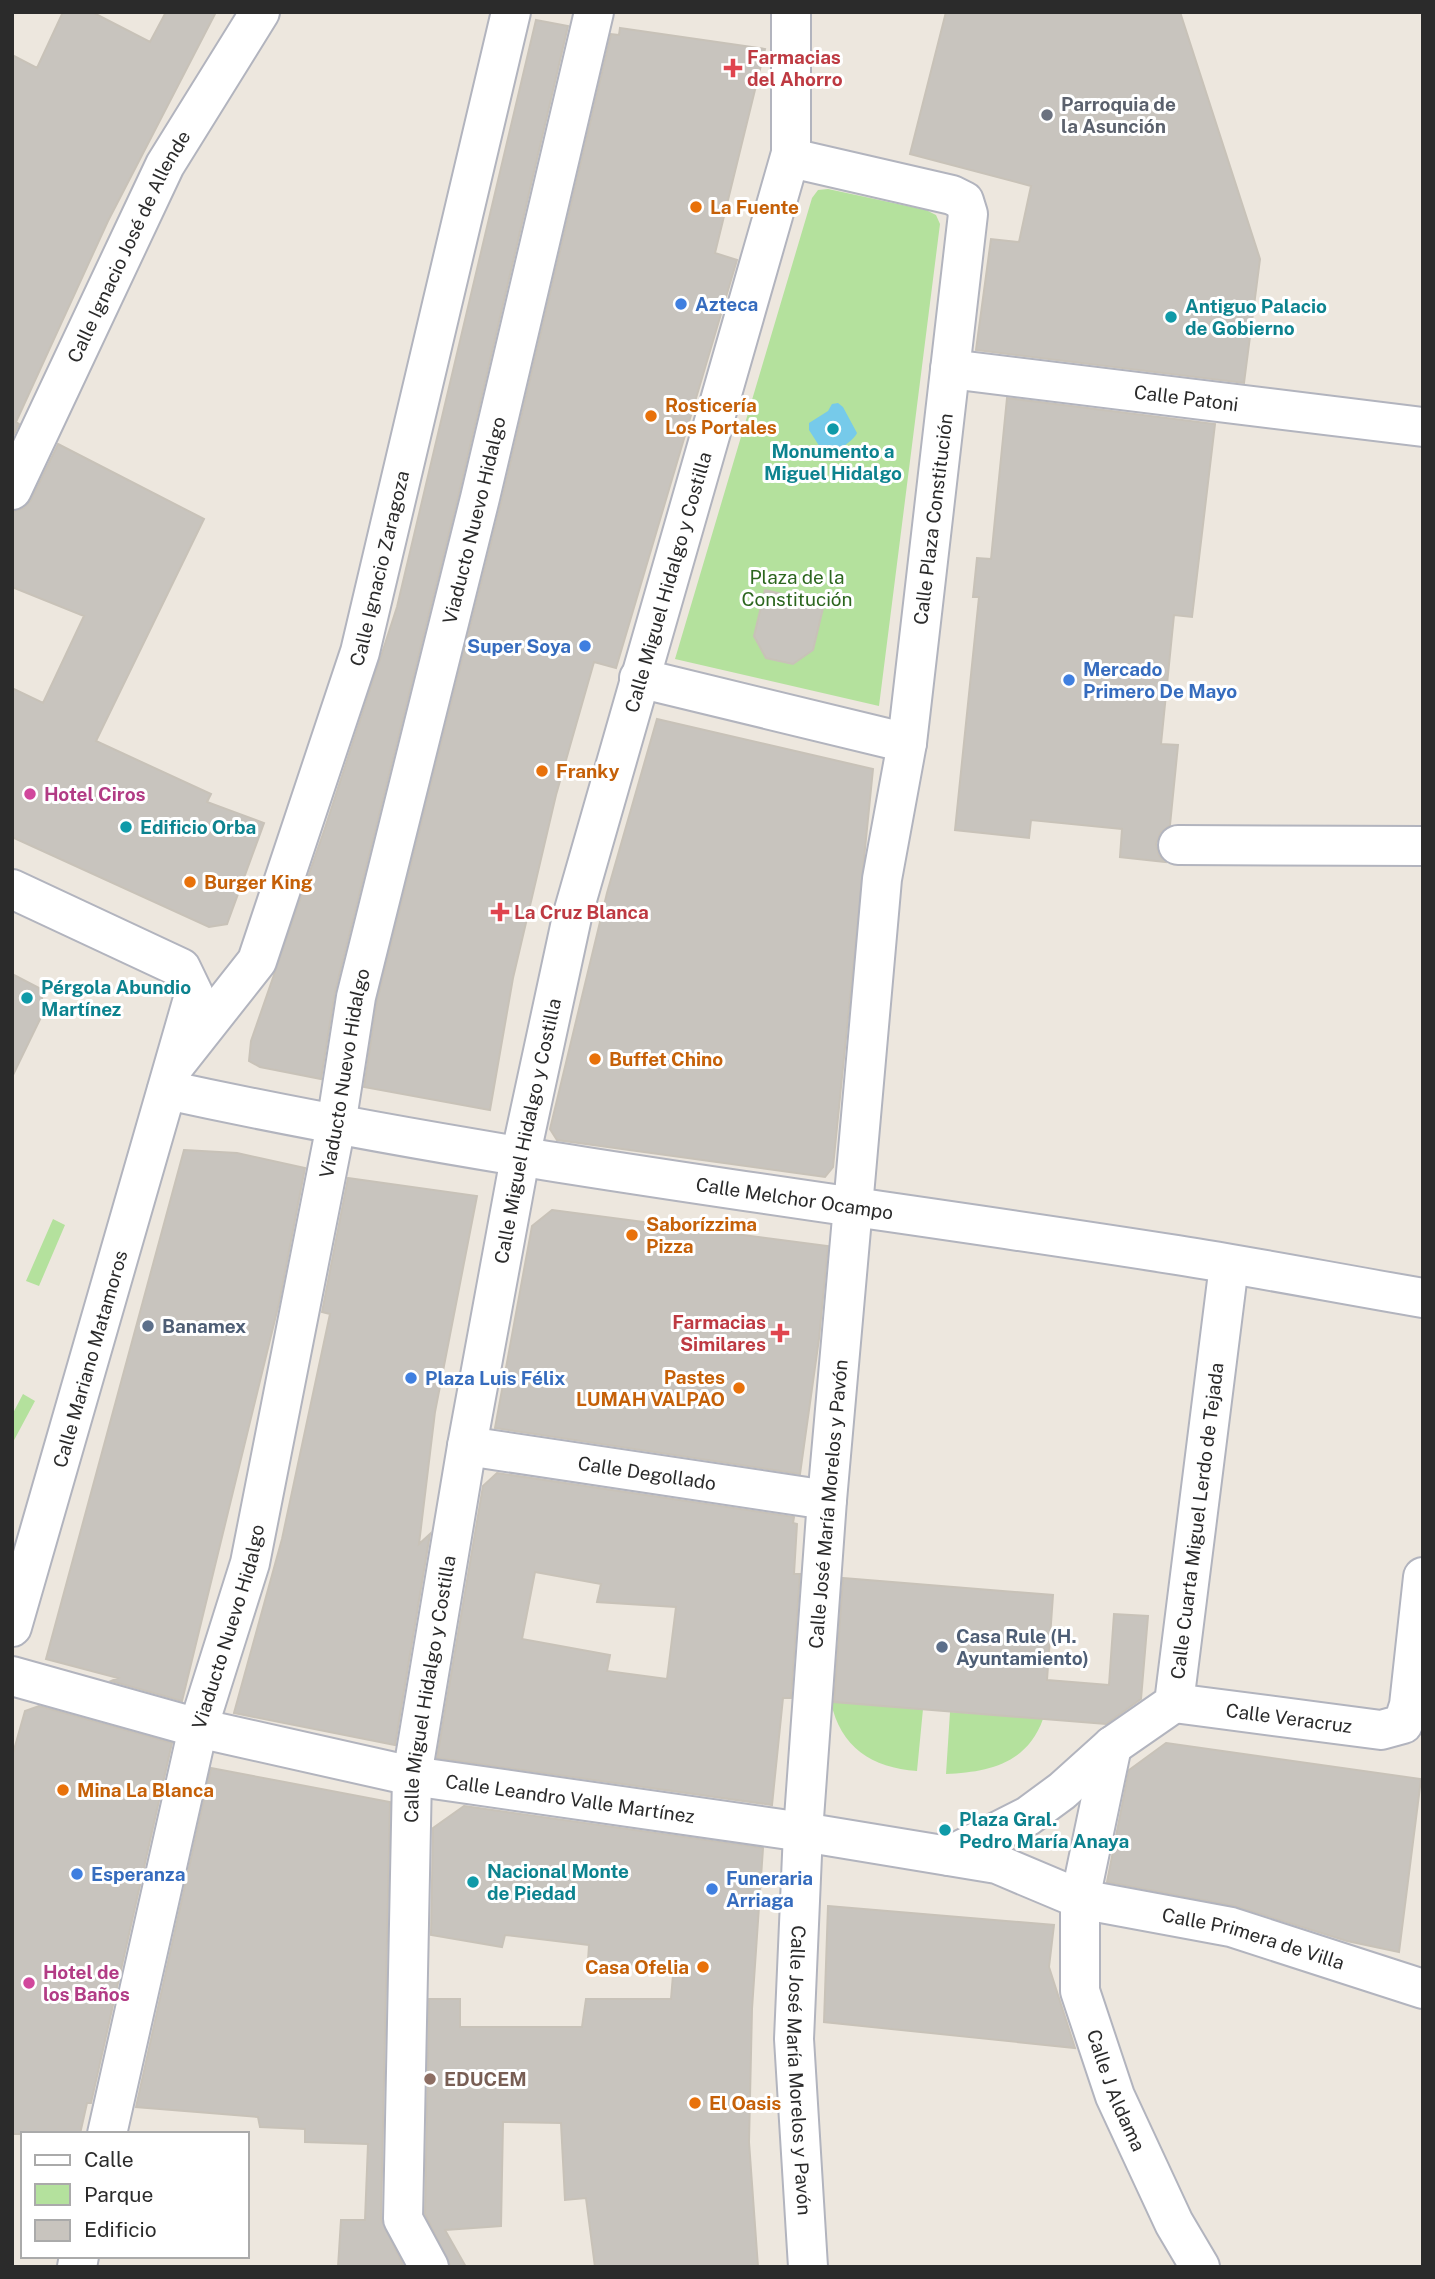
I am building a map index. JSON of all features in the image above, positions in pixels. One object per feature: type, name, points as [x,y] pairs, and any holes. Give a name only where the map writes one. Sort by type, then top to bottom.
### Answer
[{"type":"street","name":"Calle Ignacio José de Allende","points":[[12,490],[165,165],[260,12]]},
{"type":"street","name":"Calle Ignacio Zaragoza","points":[[171,1077],[257,961],[356,664],[511,12]]},
{"type":"street","name":"Viaducto Nuevo Hidalgo","points":[[107,2132],[198,1728],[250,1563],[335,1125],[356,998],[480,498],[594,12]]},
{"type":"street","name":"Calle Miguel Hidalgo y Costilla","points":[[429,2267],[402,2219],[412,1776],[467,1447],[520,1158],[572,917],[791,153],[791,12]]},
{"type":"street","name":"Calle Plaza Constitución","points":[[791,153],[800,160],[952,195],[964,201],[968,214],[907,743]]},
{"type":"street","name":"Calle Patoni","points":[[950,369],[1423,427]]},
{"type":"street","points":[[639,678],[907,743]]},
{"type":"street","name":"Calle José María Morelos y Pavón","points":[[808,2267],[794,2039],[803,1832],[827,1500],[882,879],[907,743]]},
{"type":"street","points":[[1178,845],[1423,846]]},
{"type":"street","name":"Calle Mariano Matamoros","points":[[12,889],[181,968],[194,995],[12,1627]]},
{"type":"street","name":"Calle Melchor Ocampo","points":[[171,1077],[335,1125],[520,1158],[1229,1265],[1423,1298]]},
{"type":"street","name":"Calle Cuarta Miguel Lerdo de Tejada","points":[[949,1856],[1028,1816],[1062,1791],[1112,1746],[1174,1703],[1229,1265]]},
{"type":"street","name":"Calle Degollado","points":[[467,1447],[827,1500]]},
{"type":"street","name":"Calle Veracruz","points":[[1174,1703],[1381,1730],[1403,1724],[1409,1705],[1423,1577]]},
{"type":"street","name":"Calle Leandro Valle Martínez","points":[[12,1676],[198,1728],[412,1776],[803,1832],[949,1856]]},
{"type":"street","name":"Calle J Aldama","points":[[1112,1746],[1080,1899],[1080,1991],[1115,2096],[1174,2223],[1200,2267]]},
{"type":"street","name":"Calle Primera de Villa","points":[[949,1856],[997,1864],[1080,1899],[1231,1927],[1423,1989]]},
{"type":"green space","name":"Plaza de la Constitución","points":[[828,189],[926,210],[936,215],[940,224],[879,706],[675,659],[812,198],[818,190]]},
{"type":"green space","points":[[53,1219],[65,1225],[39,1286],[26,1281]]},
{"type":"green space","points":[[23,1394],[35,1401],[12,1444],[12,1415]]},
{"type":"green space","points":[[831,1702],[923,1709],[917,1771],[886,1765],[860,1752],[842,1731]]},
{"type":"green space","points":[[950,1712],[1043,1719],[1027,1746],[1004,1763],[977,1771],[946,1774]]},
{"type":"water","points":[[838,403],[857,433],[843,447],[825,455],[809,430],[809,423],[828,411],[832,404]]},
{"type":"building","points":[[63,12],[92,12],[150,42],[166,12],[216,12],[108,221],[16,422],[19,424],[12,438],[12,55],[37,68]]},
{"type":"building","points":[[946,12],[1180,12],[1260,259],[1244,383],[976,350],[991,239],[1019,242],[1031,186],[910,154]]},
{"type":"building","points":[[536,20],[568,26],[459,493],[335,992],[321,1079],[260,1067],[249,1061],[251,1041],[325,828],[397,607]]},
{"type":"building","points":[[620,28],[765,49],[715,253],[737,260],[616,668],[594,662],[556,795],[513,978],[490,1110],[364,1087],[377,1001],[501,503],[611,34],[619,35]]},
{"type":"building","name":"Mercado Primero De Mayo","points":[[1007,398],[1215,424],[1192,617],[1174,615],[1161,744],[1178,745],[1170,825],[1160,833],[1156,844],[1159,855],[1165,862],[1120,857],[1122,829],[1031,820],[1029,838],[955,830],[979,597],[973,597],[977,558],[991,559]]},
{"type":"building","points":[[58,444],[204,519],[96,741],[211,794],[207,802],[264,823],[227,924],[209,927],[12,837],[12,688],[43,703],[84,616],[12,587],[12,512],[24,508],[31,500]]},
{"type":"building","points":[[765,590],[824,604],[813,650],[793,664],[766,658],[754,636]]},
{"type":"building","points":[[657,719],[873,769],[833,1167],[825,1177],[557,1140],[550,1129],[607,893]]},
{"type":"building","name":"Pérgola Abundio Martínez","points":[[12,974],[39,988],[45,1009],[12,1077]]},
{"type":"building","points":[[184,1150],[237,1153],[305,1168],[279,1303],[182,1701],[111,1681],[118,1678],[46,1659]]},
{"type":"building","points":[[348,1178],[477,1196],[435,1412],[419,1544],[430,1534],[395,1745],[234,1713],[282,1539],[330,1314],[322,1312]]},
{"type":"building","points":[[552,1210],[828,1246],[819,1339],[800,1474],[495,1428],[532,1226]]},
{"type":"building","points":[[497,1473],[794,1517],[793,1523],[797,1524],[794,1574],[800,1574],[791,1698],[783,1698],[772,1805],[437,1758],[483,1486]],"holes":[[[535,1572],[601,1584],[597,1602],[676,1607],[667,1679],[607,1671],[610,1655],[522,1639]]]},
{"type":"building","name":"Casa Rule (H. Ayuntamiento)","points":[[843,1578],[1053,1595],[1047,1680],[1109,1685],[1114,1614],[1148,1616],[1141,1699],[1106,1724],[834,1702]]},
{"type":"building","points":[[39,1706],[172,1743],[91,2103],[87,2103],[80,2132],[12,2134],[12,1757],[25,1711]]},
{"type":"building","points":[[1166,1743],[1421,1779],[1399,1952],[1347,1941],[1235,1906],[1107,1882],[1129,1770]]},
{"type":"building","points":[[211,1768],[390,1802],[381,2219],[404,2267],[338,2267],[341,2220],[365,2220],[368,2144],[305,2142],[305,2129],[260,2127],[258,2117],[136,2107]]},
{"type":"building","points":[[464,1806],[763,1848],[752,2009],[749,2142],[758,2267],[595,2267],[586,2198],[565,2200],[561,2123],[503,2122],[501,2226],[445,2230],[466,2267],[451,2267],[425,2214],[429,1999],[460,1999],[460,2027],[582,2027],[586,1999],[671,1999],[673,1975],[588,1961],[589,1945],[505,1935],[502,1947],[431,1935],[433,1828]]},
{"type":"building","points":[[828,1906],[1054,1925],[1049,1967],[1075,2048],[824,2022]]},
{"type":"place","name":"Farmacias del Ahorro","points":[[733,68]]},
{"type":"place","name":"Parroquia de la Asunción","points":[[1047,115]]},
{"type":"place","name":"La Fuente","points":[[696,207]]},
{"type":"place","name":"Azteca","points":[[681,304]]},
{"type":"place","name":"Antiguo Palacio de Gobierno","points":[[1171,317]]},
{"type":"place","name":"Rosticería Los Portales","points":[[651,416]]},
{"type":"place","name":"Monumento a Miguel Hidalgo","points":[[833,429]]},
{"type":"place","name":"Super Soya","points":[[585,646]]},
{"type":"place","name":"Mercado Primero De Mayo","points":[[1069,680]]},
{"type":"place","name":"Franky","points":[[542,771]]},
{"type":"place","name":"Hotel Ciros","points":[[30,794]]},
{"type":"place","name":"Edificio Orba","points":[[126,827]]},
{"type":"place","name":"Burger King","points":[[190,882]]},
{"type":"place","name":"La Cruz Blanca","points":[[500,912]]},
{"type":"place","name":"Pérgola Abundio Martínez","points":[[27,998]]},
{"type":"place","name":"Buffet Chino","points":[[595,1059]]},
{"type":"place","name":"Saborízzima Pizza","points":[[632,1235]]},
{"type":"place","name":"Banamex","points":[[148,1326]]},
{"type":"place","name":"Farmacias Similares","points":[[780,1333]]},
{"type":"place","name":"Plaza Luis Félix","points":[[411,1378]]},
{"type":"place","name":"Pastes LUMAH VALPAO","points":[[739,1388]]},
{"type":"place","name":"Casa Rule (H. Ayuntamiento)","points":[[942,1647]]},
{"type":"place","name":"Mina La Blanca","points":[[63,1790]]},
{"type":"place","name":"Plaza Gral. Pedro María Anaya","points":[[945,1830]]},
{"type":"place","name":"Esperanza","points":[[77,1874]]},
{"type":"place","name":"Nacional Monte de Piedad","points":[[473,1882]]},
{"type":"place","name":"Funeraria Arriaga","points":[[712,1889]]},
{"type":"place","name":"Casa Ofelia","points":[[703,1967]]},
{"type":"place","name":"Hotel de los Baños","points":[[29,1983]]},
{"type":"place","name":"EDUCEM","points":[[430,2079]]},
{"type":"place","name":"El Oasis","points":[[695,2103]]}]
